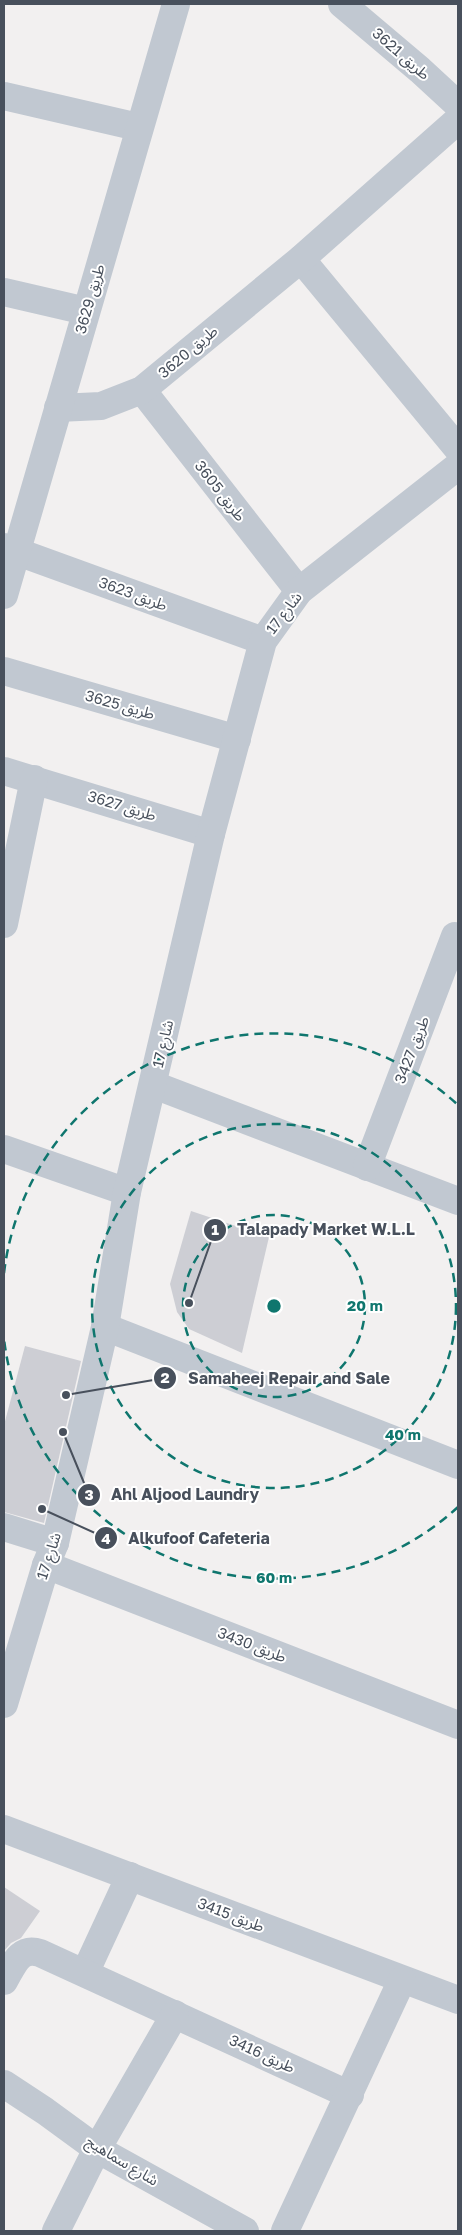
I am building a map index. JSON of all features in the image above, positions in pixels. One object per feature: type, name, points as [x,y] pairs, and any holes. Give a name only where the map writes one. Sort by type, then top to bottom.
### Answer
[{"type":"street","name":"طريق 3629","points":[[4,595],[10,550],[58,408],[138,127],[176,4]]},
{"type":"street","name":"طريق 3621","points":[[342,4],[458,105]]},
{"type":"street","points":[[4,96],[138,127]]},
{"type":"street","name":"طريق 3620","points":[[58,408],[101,406],[142,390],[301,259],[458,120]]},
{"type":"street","points":[[301,259],[458,449]]},
{"type":"street","points":[[4,292],[86,311]]},
{"type":"street","name":"طريق 3605","points":[[142,390],[299,591]]},
{"type":"street","name":"شارع 17","points":[[4,1704],[50,1554],[105,1327],[127,1192],[154,1085],[211,834],[263,640],[299,591],[458,466]]},
{"type":"street","name":"طريق 3623","points":[[10,550],[263,640]]},
{"type":"street","name":"طريق 3625","points":[[4,671],[237,739]]},
{"type":"street","name":"طريق 3627","points":[[4,771],[211,834]]},
{"type":"street","points":[[4,924],[34,779]]},
{"type":"street","name":"طريق 3427","points":[[367,1167],[455,936],[458,937]]},
{"type":"street","points":[[154,1085],[458,1201]]},
{"type":"street","points":[[4,1149],[127,1192]]},
{"type":"street","points":[[105,1327],[458,1465]]},
{"type":"street","name":"طريق 3430","points":[[4,1527],[50,1554],[458,1725]]},
{"type":"street","name":"طريق 3415","points":[[4,1829],[458,2000]]},
{"type":"street","points":[[85,1972],[130,1876]]},
{"type":"street","name":"طريق 3416","points":[[4,1981],[19,1955],[33,1950],[350,2094]]},
{"type":"street","points":[[285,2231],[402,1980]]},
{"type":"street","points":[[56,2231],[97,2148],[175,2014]]},
{"type":"street","name":"شارع سماهيج","points":[[4,2084],[46,2111],[97,2148],[244,2231]]},
{"type":"building","points":[[191,1211],[269,1237],[242,1353],[189,1329],[177,1312],[170,1284]]},
{"type":"building","points":[[25,1346],[81,1361],[44,1523],[4,1512],[4,1425]]},
{"type":"building","points":[[4,1887],[40,1911],[21,1938],[11,1943],[4,1951]]},
{"type":"place","name":"Talapady Market W.L.L","points":[[189,1303]]},
{"type":"place","name":"Samaheej Repair and Sale","points":[[66,1395]]},
{"type":"place","name":"Ahl Aljood Laundry","points":[[63,1432]]},
{"type":"place","name":"Alkufoof Cafeteria","points":[[42,1509]]}]
